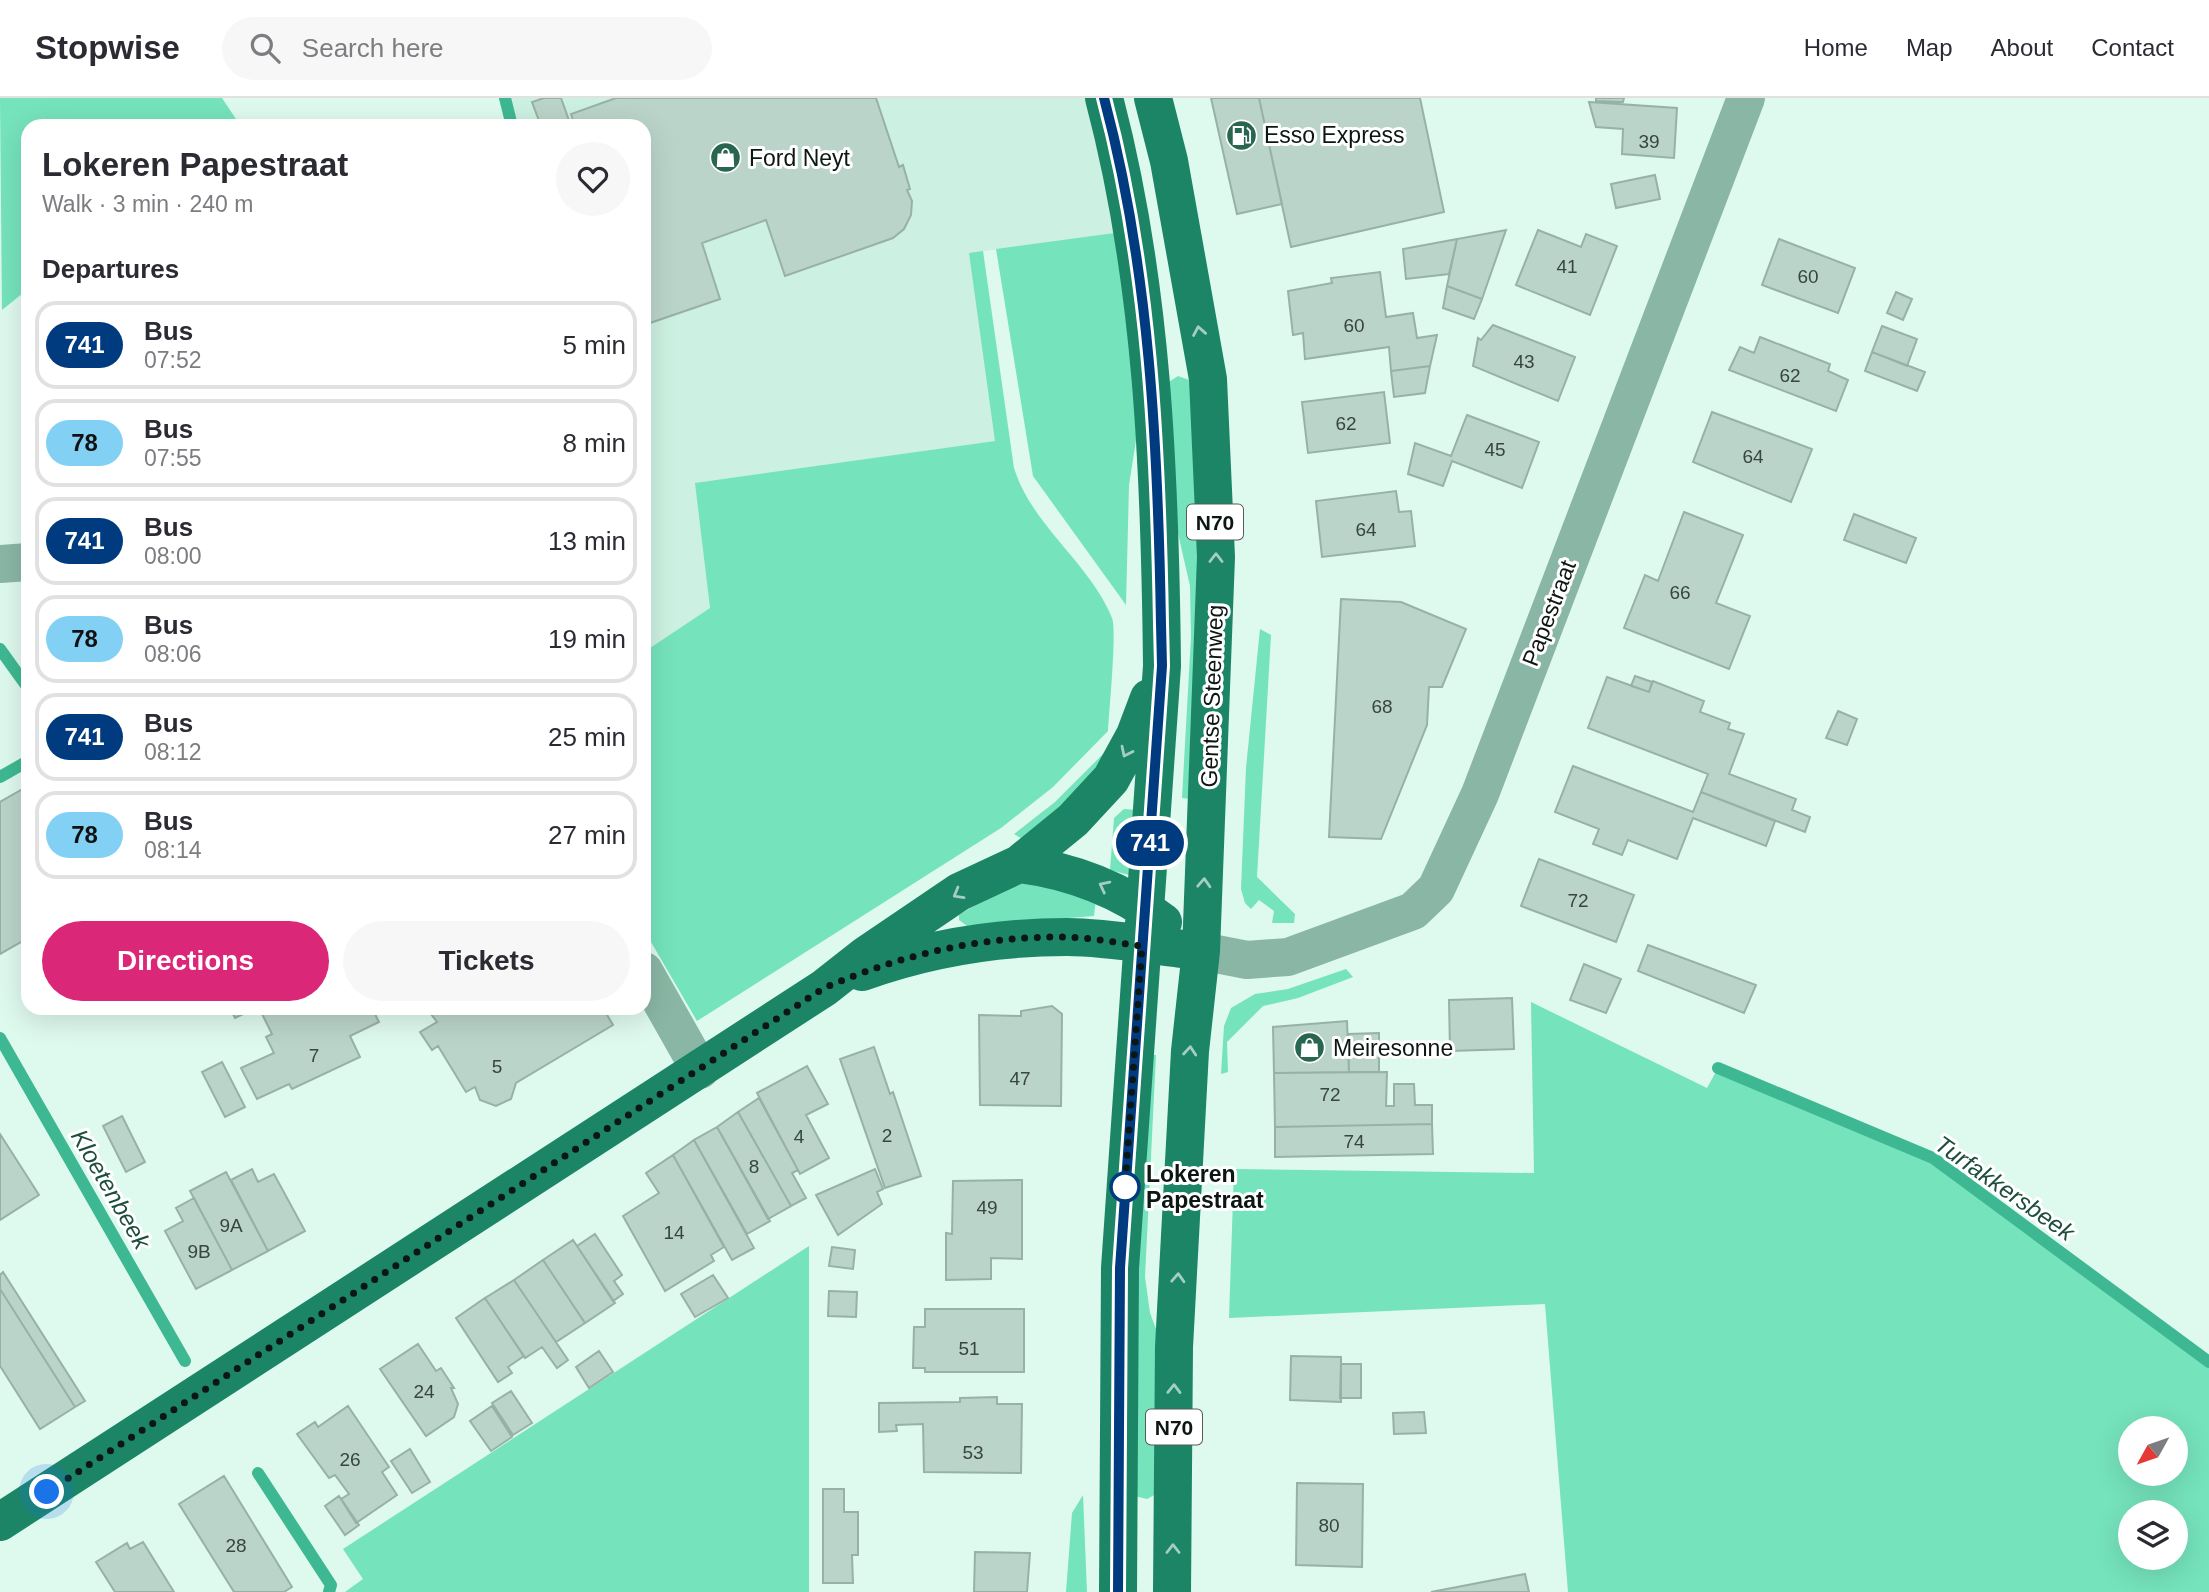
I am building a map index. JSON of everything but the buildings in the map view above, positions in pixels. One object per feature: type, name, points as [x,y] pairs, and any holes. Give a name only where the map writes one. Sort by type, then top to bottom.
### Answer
[{"type":"main road","name":"N70","points":[[1104,98],[1133,229],[1149,341],[1159,513],[1162,666],[1120,1268],[1118,1592]]},
{"type":"main road","name":"Gentse Steenweg","points":[[1153,98],[1169,162],[1208,379],[1216,557],[1201,951],[1190,1051],[1174,1347],[1172,1592]]},
{"type":"main road","points":[[0,1521],[700,1070],[824,988],[866,954],[959,892],[1019,864],[1073,820],[1111,779],[1135,734],[1162,666]]},
{"type":"main road","points":[[1019,864],[1046,867],[1099,882],[1146,909],[1201,951]]},
{"type":"main road","points":[[824,988],[863,971],[942,947],[999,940],[1069,937],[1201,951]]},
{"type":"street","name":"Papestraat","points":[[1201,951],[1247,960],[1288,957],[1413,911],[1436,889],[1480,794],[1746,98]]},
{"type":"street","points":[[0,565],[21,563]]},
{"type":"street","points":[[651,983],[700,1070]]},
{"type":"shaded area","points":[[505,98],[1091,98],[1122,232],[970,253],[996,441],[696,483],[710,608],[651,647],[651,119],[510,119]]},
{"type":"green space","points":[[0,98],[222,98],[236,119],[21,119],[21,295],[2,310]]},
{"type":"green space","points":[[1122,232],[1139,421],[1129,485],[1126,605],[1033,476],[996,249]]},
{"type":"green space","points":[[983,251],[1014,468],[1022,489],[1047,526],[1090,580],[1112,618],[1113,654],[1108,731],[1053,787],[1001,828],[697,1021],[651,942],[651,647],[710,608],[695,483],[995,441],[969,253]]},
{"type":"green space","points":[[1178,376],[1192,381],[1201,502],[1193,799],[1182,798],[1191,637],[1190,586],[1174,516],[1167,383]]},
{"type":"green space","points":[[1260,629],[1271,635],[1257,877],[1295,914],[1294,923],[1272,923],[1274,911],[1259,900],[1251,909],[1245,903],[1241,889],[1246,768]]},
{"type":"green space","points":[[1107,750],[1102,762],[1028,842],[1014,834],[1055,802]]},
{"type":"green space","points":[[1124,809],[1137,810],[1129,875],[1110,870],[1114,818]]},
{"type":"green space","points":[[1032,882],[1096,898],[1094,916],[967,926],[959,920],[959,915],[1007,885]]},
{"type":"green space","points":[[1346,969],[1353,977],[1298,998],[1263,1006],[1227,1042],[1228,1072],[1221,1074],[1224,1026],[1231,1008],[1255,994],[1288,989]]},
{"type":"green space","points":[[1531,1002],[1707,1088],[1718,1068],[1933,1158],[2209,1362],[2209,1592],[1568,1592],[1545,1304],[1229,1318],[1234,1169],[1534,1173]]},
{"type":"green space","points":[[1144,1054],[1156,1055],[1145,1277],[1150,1313],[1158,1334],[1156,1494],[1147,1499],[1135,1496],[1129,1482]]},
{"type":"green space","points":[[809,1246],[809,1592],[345,1592],[363,1579],[343,1549]]},
{"type":"green space","points":[[1083,1495],[1087,1592],[1066,1592],[1072,1513]]},
{"type":"waterway","name":"Kloetenbeek","points":[[505,98],[510,119]]},
{"type":"waterway","points":[[0,649],[21,678]]},
{"type":"waterway","name":"Kloetenbeek","points":[[0,777],[21,765]]},
{"type":"waterway","name":"Kloetenbeek","points":[[0,1038],[185,1361]]},
{"type":"waterway","name":"Turfakkersbeek","points":[[1718,1068],[1933,1158],[2209,1362]]},
{"type":"waterway","name":"Kloetenbeek","points":[[258,1473],[331,1585],[329,1592]]},
{"type":"bus line","name":"741","points":[[1104,98],[1133,229],[1149,341],[1159,513],[1162,666],[1146,909],[1133,1046],[1120,1268],[1118,1592]]},
{"type":"place","name":"Esso Express","points":[[1241,135]]},
{"type":"place","name":"Ford Neyt","points":[[726,158]]},
{"type":"place","name":"Meiresonne","points":[[1310,1048]]},
{"type":"place","name":"Lokeren Papestraat","points":[[1125,1187]]},
{"type":"route","points":[[47,1492],[824,988],[863,971],[942,947],[999,940],[1069,937],[1142,946],[1125,1187]]}]
